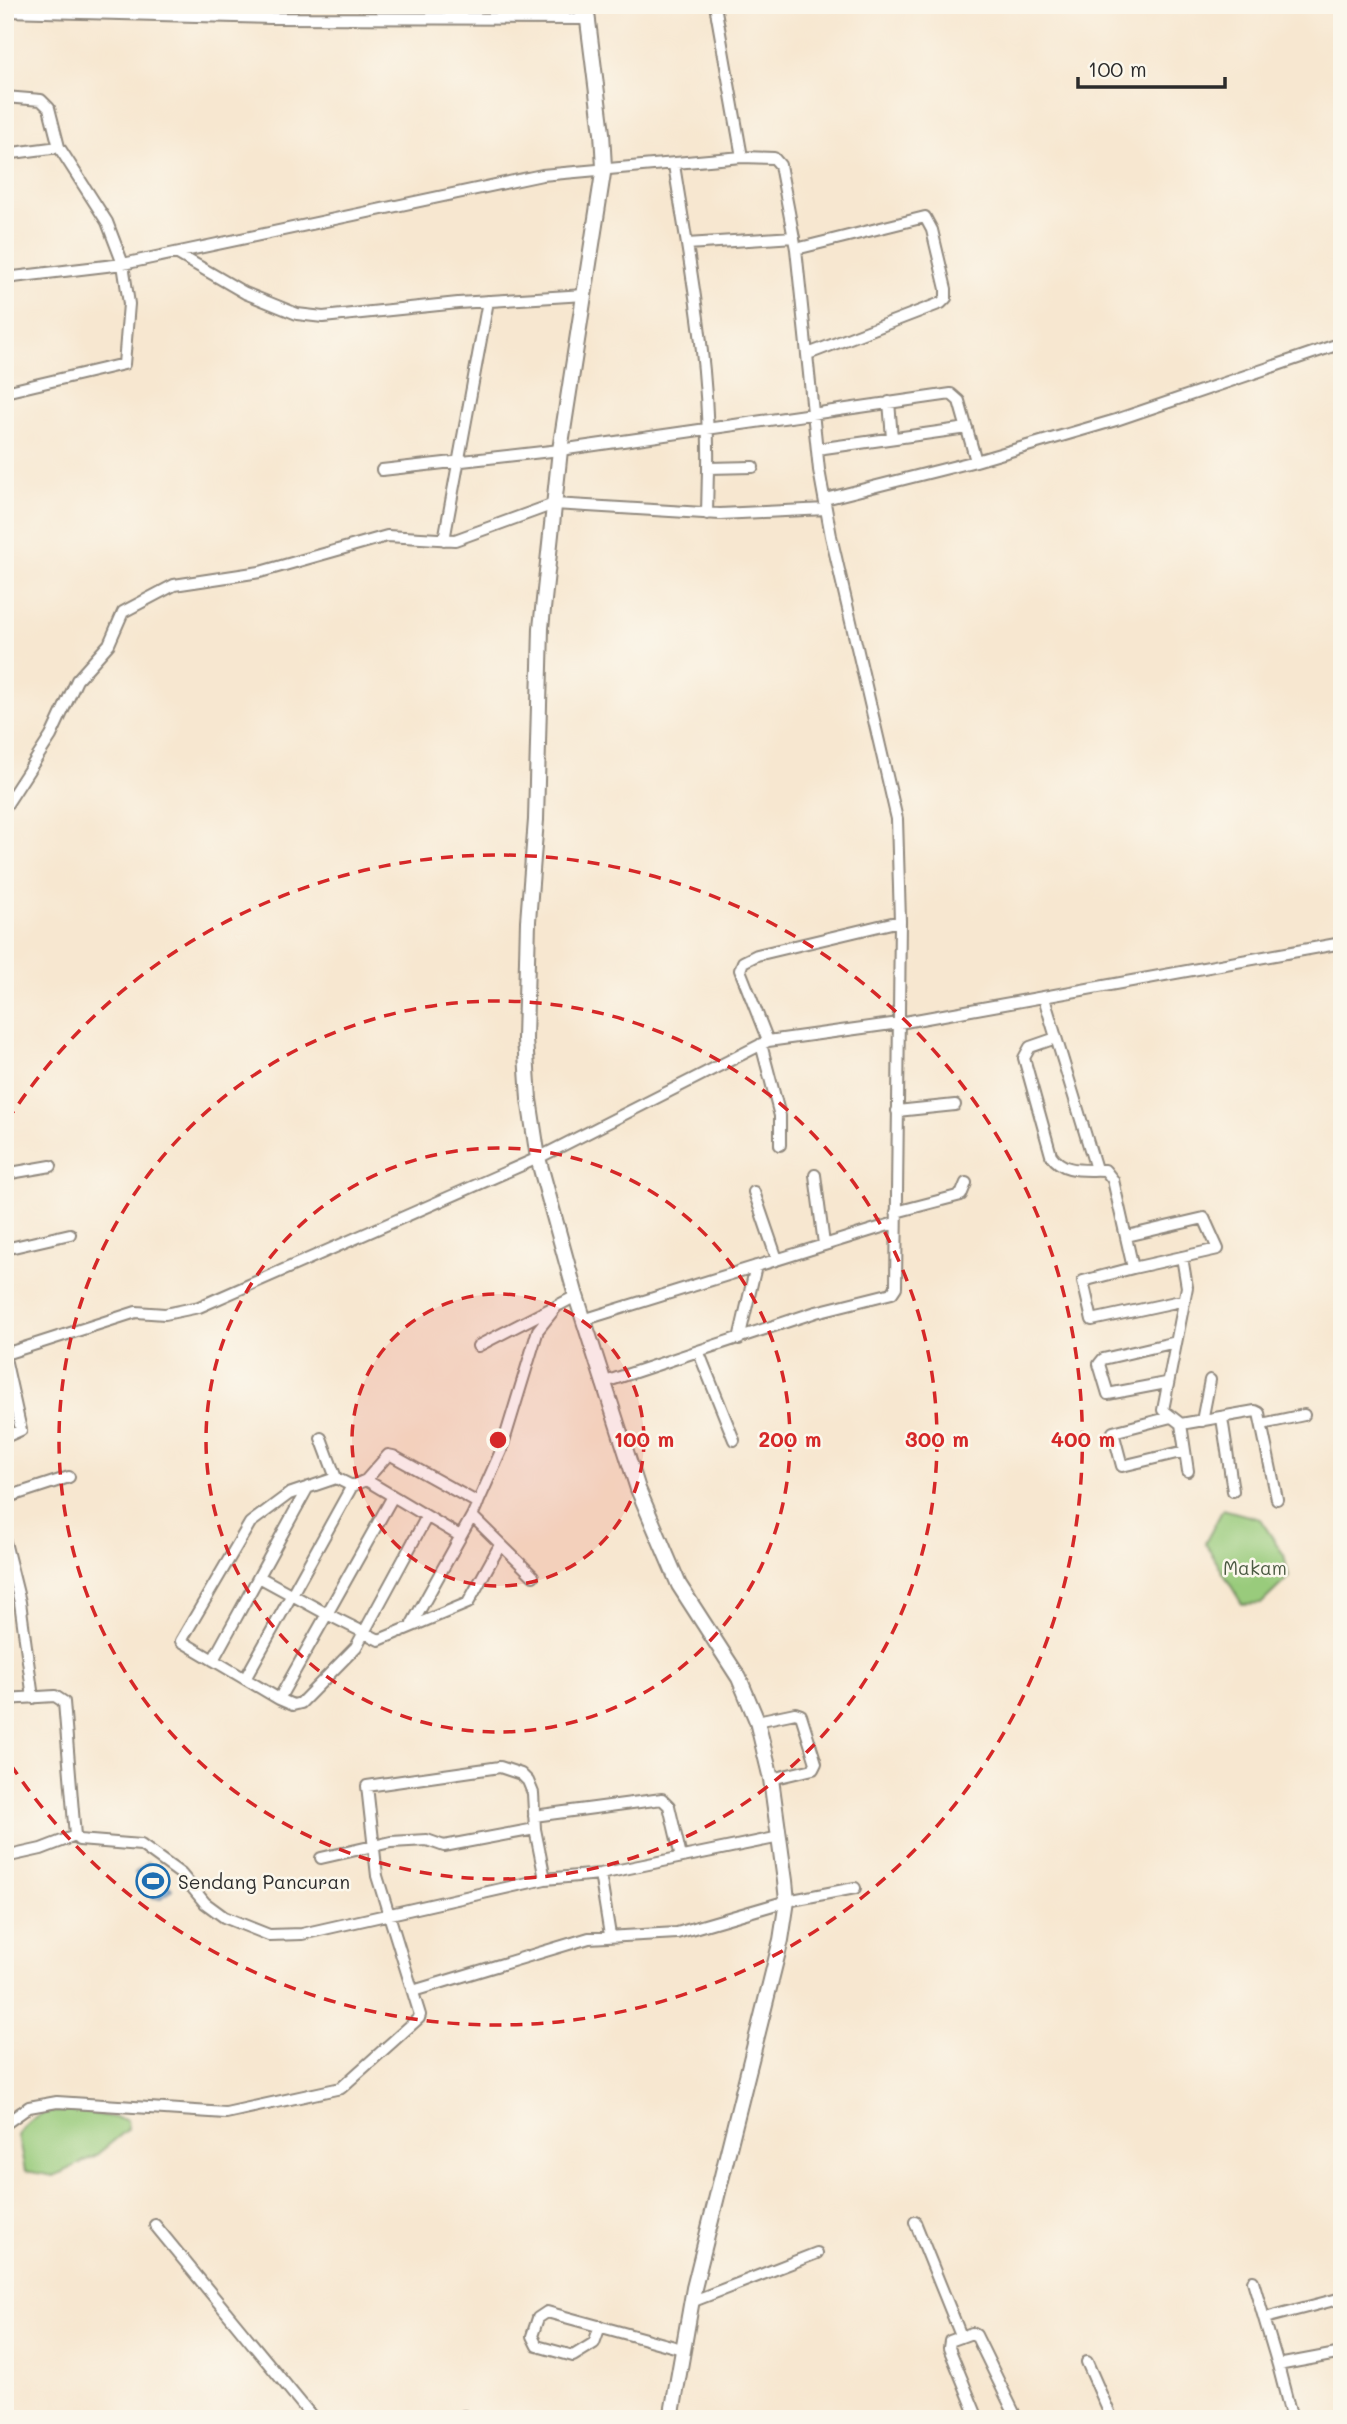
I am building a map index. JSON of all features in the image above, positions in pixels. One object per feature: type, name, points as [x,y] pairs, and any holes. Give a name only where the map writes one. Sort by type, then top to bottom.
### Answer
[{"type":"street","points":[[715,5],[741,157]]},
{"type":"street","points":[[5,11],[270,18],[586,9],[601,122],[604,167],[560,450],[541,628],[536,820],[528,934],[525,1039],[538,1158],[601,1383],[638,1489],[675,1576],[702,1625],[748,1694],[771,1779],[787,1901],[781,1940],[691,2302],[671,2419]]},
{"type":"street","points":[[5,97],[30,98],[45,104],[54,121],[59,146],[97,202],[123,264],[129,304],[124,364],[5,392]]},
{"type":"street","points":[[5,154],[59,146]]},
{"type":"street","points":[[5,278],[123,264],[542,175],[604,167],[674,165],[741,157],[774,158],[780,165],[795,243],[817,449],[826,504],[897,819],[900,921],[895,1291],[816,1312],[699,1353],[601,1383]]},
{"type":"street","points":[[674,165],[687,244],[709,430],[707,514]]},
{"type":"street","points":[[687,244],[795,243],[925,217],[932,230],[946,298],[941,303],[808,354]]},
{"type":"street","points":[[176,253],[220,281],[297,314],[323,317],[371,315],[488,301],[585,295]]},
{"type":"street","points":[[444,540],[488,301]]},
{"type":"street","points":[[5,807],[51,736],[77,680],[109,644],[123,612],[135,603],[174,585],[260,572],[387,536],[444,540],[461,538],[554,504],[707,514],[826,504],[1116,420],[1342,343]]},
{"type":"street","points":[[382,470],[560,450],[709,430],[814,411],[954,395],[976,461]]},
{"type":"street","points":[[889,402],[892,438]]},
{"type":"street","points":[[817,449],[967,428]]},
{"type":"street","points":[[708,469],[753,467]]},
{"type":"street","points":[[780,1145],[780,1116],[765,1043],[740,970],[743,962],[757,955],[900,921]]},
{"type":"street","points":[[5,1437],[21,1430],[5,1356],[136,1312],[165,1314],[199,1307],[538,1158],[765,1043],[1044,998],[1342,943]]},
{"type":"street","points":[[1044,998],[1096,1169]]},
{"type":"street","points":[[1056,1038],[1030,1047],[1024,1058],[1051,1155],[1061,1166],[1105,1170],[1113,1180],[1133,1268]]},
{"type":"street","points":[[897,1111],[955,1105]]},
{"type":"street","points":[[5,1174],[51,1166]]},
{"type":"street","points":[[815,1175],[824,1244]]},
{"type":"street","points":[[583,1320],[824,1244],[961,1195],[966,1183]]},
{"type":"street","points":[[754,1192],[777,1259]]},
{"type":"street","points":[[1127,1236],[1204,1218],[1218,1249],[1083,1281],[1092,1320],[1185,1300]]},
{"type":"street","points":[[5,1249],[70,1234]]},
{"type":"street","points":[[1182,1257],[1187,1274],[1185,1300],[1162,1406],[1176,1420],[1188,1471]]},
{"type":"street","points":[[739,1339],[756,1266]]},
{"type":"street","points":[[478,1346],[576,1296]]},
{"type":"street","points":[[412,1624],[478,1503],[501,1451],[538,1330],[557,1306]]},
{"type":"street","points":[[1166,1382],[1108,1394],[1099,1364],[1103,1359],[1176,1342]]},
{"type":"street","points":[[699,1353],[734,1440]]},
{"type":"street","points":[[1202,1421],[1210,1380]]},
{"type":"street","points":[[1185,1451],[1122,1466],[1113,1432],[1176,1420],[1202,1421],[1255,1411],[1262,1424],[1277,1499]]},
{"type":"street","points":[[1262,1424],[1304,1415]]},
{"type":"street","points":[[1222,1418],[1233,1492]]},
{"type":"street","points":[[321,1438],[337,1478],[352,1486]]},
{"type":"street","points":[[245,1679],[352,1486],[366,1480],[388,1455],[478,1503]]},
{"type":"street","points":[[5,1498],[69,1477]]},
{"type":"street","points":[[337,1478],[289,1494],[250,1522],[182,1637],[183,1645],[279,1699],[293,1705],[301,1703],[350,1655],[426,1517]]},
{"type":"street","points":[[366,1480],[392,1498],[460,1536]]},
{"type":"street","points":[[213,1660],[309,1487]]},
{"type":"street","points":[[279,1699],[392,1498]]},
{"type":"street","points":[[471,1516],[533,1576]]},
{"type":"street","points":[[5,1542],[20,1602],[33,1698]]},
{"type":"street","points":[[261,1577],[363,1634],[379,1640],[412,1624],[468,1603],[500,1545]]},
{"type":"street","points":[[5,1699],[59,1696],[64,1702],[75,1836],[79,1840],[141,1845],[181,1874],[215,1912],[270,1936],[302,1934],[545,1879],[600,1874],[780,1837]]},
{"type":"street","points":[[757,1721],[795,1713],[801,1715],[816,1763],[813,1769],[771,1779]]},
{"type":"street","points":[[5,2124],[29,2107],[57,2102],[226,2113],[324,2094],[349,2081],[419,2018],[377,1876],[367,1786],[500,1767],[521,1774],[533,1793],[535,1829],[545,1879]]},
{"type":"street","points":[[534,1816],[662,1799],[669,1806],[681,1857]]},
{"type":"street","points":[[321,1858],[374,1845],[419,1840],[444,1846],[535,1829]]},
{"type":"street","points":[[5,1857],[41,1849],[75,1836]]},
{"type":"street","points":[[600,1874],[610,1935]]},
{"type":"street","points":[[413,1991],[576,1941],[610,1935],[651,1937],[677,1933],[787,1901],[855,1888]]},
{"type":"street","points":[[915,2222],[961,2336]]},
{"type":"street","points":[[155,2225],[314,2419]]},
{"type":"street","points":[[691,2302],[817,2253]]},
{"type":"street","points":[[1253,2281],[1293,2419]]},
{"type":"street","points":[[1265,2318],[1342,2298]]},
{"type":"street","points":[[600,2326],[594,2343],[573,2356],[537,2346],[532,2336],[538,2318],[547,2312],[600,2326],[682,2350]]},
{"type":"street","points":[[978,2419],[949,2348],[950,2341],[972,2333],[976,2335],[1017,2419]]},
{"type":"street","points":[[1278,2365],[1342,2353]]},
{"type":"street","points":[[1087,2362],[1112,2419]]},
{"type":"green space","name":"Makam","points":[[1223,1509],[1260,1519],[1284,1555],[1289,1577],[1262,1603],[1242,1604],[1205,1543]]},
{"type":"green space","points":[[74,2110],[127,2120],[128,2129],[95,2156],[54,2176],[25,2171],[18,2136],[23,2128],[41,2114]]},
{"type":"water","name":"Sendang Pancuran","points":[[148,1862],[172,1889],[161,1899],[150,1897],[135,1873]]},
{"type":"place","name":"Sendang Pancuran","points":[[153,1881]]}]
